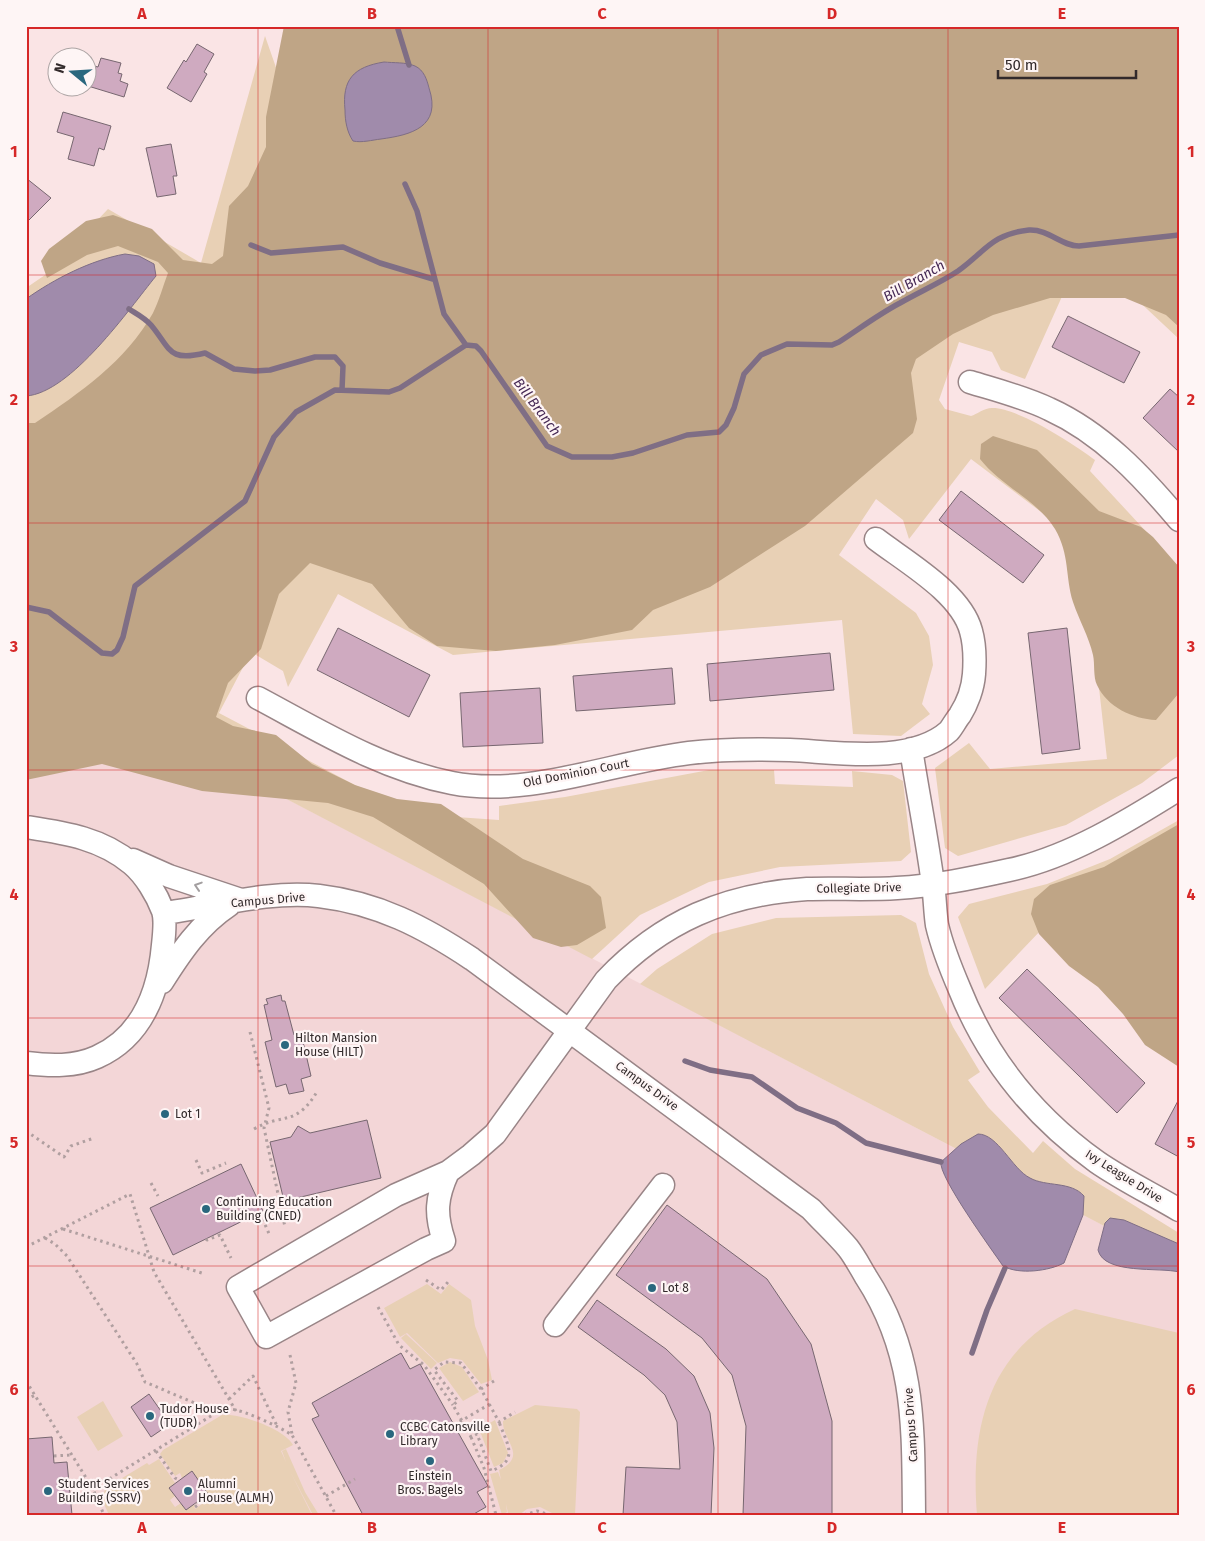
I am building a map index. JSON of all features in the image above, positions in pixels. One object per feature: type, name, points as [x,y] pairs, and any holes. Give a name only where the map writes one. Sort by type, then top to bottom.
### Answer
[{"type":"street","points":[[970,382],[1050,409],[1082,427],[1132,467],[1179,520]]},
{"type":"street","name":"Old Dominion Court","points":[[258,698],[361,753],[409,772],[453,783],[488,786],[563,778],[644,760],[707,751],[771,750],[884,754],[911,749],[932,742],[950,730],[964,708],[974,680],[975,654],[971,629],[958,606],[943,589],[876,539]]},
{"type":"street","points":[[911,749],[933,884]]},
{"type":"street","name":"Collegiate Drive","points":[[448,1172],[495,1134],[606,980],[652,938],[684,919],[719,905],[768,893],[807,889],[898,888],[933,884],[1012,870],[1070,850],[1123,824],[1179,789]]},
{"type":"street","points":[[26,827],[92,840],[169,876],[238,902]]},
{"type":"street","points":[[119,854],[134,866],[147,882],[164,913],[161,969],[154,996]]},
{"type":"street","name":"Ivy League Drive","points":[[933,884],[937,926],[947,959],[966,1005],[986,1043],[1010,1079],[1032,1106],[1098,1162],[1179,1210]]},
{"type":"street","name":"Campus Drive","points":[[164,913],[281,897],[318,896],[356,904],[397,916],[434,933],[811,1209],[848,1249],[875,1290],[894,1330],[907,1376],[913,1423],[914,1515]]},
{"type":"street","points":[[26,1063],[70,1065],[96,1058],[128,1036],[196,934],[216,914],[238,902]]},
{"type":"street","points":[[448,1172],[439,1191],[437,1210],[439,1226],[444,1241],[426,1248],[266,1337],[238,1287],[396,1195],[448,1172]]},
{"type":"street","points":[[556,1325],[663,1185]]},
{"type":"path","points":[[250,1032],[269,1108],[264,1128],[285,1227]]},
{"type":"path","points":[[254,1129],[265,1123],[291,1118],[300,1112],[318,1090]]},
{"type":"path","points":[[26,1130],[64,1157],[71,1146],[94,1138]]},
{"type":"path","points":[[196,1160],[202,1173],[226,1164]]},
{"type":"path","points":[[151,1183],[158,1196]]},
{"type":"path","points":[[26,1247],[130,1194],[154,1272],[236,1411]]},
{"type":"path","points":[[260,1212],[270,1236]]},
{"type":"path","points":[[62,1229],[205,1274]]},
{"type":"path","points":[[206,1239],[220,1235],[230,1258]]},
{"type":"path","points":[[44,1238],[55,1244],[67,1256],[137,1364],[145,1382],[197,1404],[236,1411],[277,1426],[292,1435]]},
{"type":"path","points":[[426,1280],[441,1290],[448,1282]]},
{"type":"path","points":[[378,1307],[399,1345],[424,1365],[462,1420],[482,1462],[496,1515]]},
{"type":"path","points":[[290,1355],[296,1383],[288,1412],[292,1435],[336,1515]]},
{"type":"path","points":[[453,1405],[458,1401],[434,1370],[444,1362],[461,1363],[481,1388],[499,1422],[510,1449],[510,1455],[503,1466],[491,1471],[476,1434],[471,1437]]},
{"type":"path","points":[[229,1399],[253,1376],[277,1426]]},
{"type":"path","points":[[26,1381],[93,1489],[102,1513]]},
{"type":"path","points":[[481,1388],[494,1381]]},
{"type":"path","points":[[26,1400],[35,1395]]},
{"type":"path","points":[[454,1425],[490,1404]]},
{"type":"path","points":[[93,1489],[223,1410]]},
{"type":"path","points":[[499,1422],[515,1412]]},
{"type":"path","points":[[156,1451],[175,1478],[179,1480]]},
{"type":"path","points":[[54,1456],[71,1455]]},
{"type":"path","points":[[326,1496],[355,1479]]},
{"type":"path","points":[[194,1507],[199,1504],[197,1502]]},
{"type":"path","points":[[524,1515],[537,1511],[550,1515]]},
{"type":"shaded area","points":[[284,26],[1179,26],[1179,327],[1166,315],[1125,298],[1050,298],[993,315],[953,334],[916,359],[911,373],[917,419],[913,433],[805,526],[710,587],[653,610],[632,630],[555,645],[496,651],[437,646],[409,628],[372,584],[310,563],[279,594],[261,649],[228,683],[216,717],[233,726],[276,735],[312,764],[355,785],[397,799],[441,804],[523,859],[590,886],[601,897],[606,928],[577,945],[561,947],[533,938],[484,884],[373,817],[328,803],[202,791],[102,764],[26,780],[26,423],[35,423],[101,375],[115,361],[142,331],[153,313],[168,273],[158,262],[118,246],[87,255],[47,278],[41,261],[49,249],[86,221],[113,215],[152,229],[183,260],[212,264],[223,256],[229,206],[248,186],[266,147],[266,117]],"holes":[[[384,62],[408,65],[419,70],[427,82],[430,91]]]},
{"type":"shaded area","points":[[265,36],[308,159],[1179,54],[1179,339],[1131,294],[1064,292],[1025,379],[1001,370],[992,352],[959,342],[939,400],[945,409],[971,416],[990,408],[1017,414],[1046,428],[1086,453],[1095,460],[1090,471],[1179,567],[1179,755],[1142,783],[1066,825],[958,856],[945,848],[935,768],[969,743],[990,769],[1107,759],[1087,581],[1061,527],[971,459],[909,539],[903,520],[876,499],[839,555],[916,613],[929,636],[933,665],[922,704],[930,714],[901,736],[853,734],[842,620],[453,655],[338,594],[288,687],[283,671],[251,652],[219,713],[385,801],[442,816],[499,820],[499,806],[565,797],[709,770],[774,770],[775,784],[853,787],[852,771],[892,775],[903,781],[911,852],[901,861],[780,867],[709,882],[640,915],[592,959],[67,684],[26,679],[26,288],[45,275],[108,209],[201,263]]},
{"type":"shaded area","points":[[384,62],[408,64],[421,70],[429,88],[432,101],[431,112],[421,127],[403,135],[363,142],[353,141],[345,118],[345,91],[348,83],[357,71],[373,64]]},
{"type":"shaded area","points":[[125,254],[139,256],[154,264],[156,276],[115,328],[80,365],[61,381],[43,391],[26,396],[26,299],[48,284],[73,271]]},
{"type":"shaded area","points":[[993,436],[1037,450],[1099,511],[1141,527],[1153,537],[1179,567],[1179,693],[1156,720],[1130,714],[1107,700],[1101,693],[1096,682],[1091,648],[1073,602],[1060,539],[1055,529],[1039,510],[998,477],[980,459],[981,444]]},
{"type":"shaded area","points":[[26,679],[67,684],[1179,1265],[1179,1515],[26,1515]]},
{"type":"shaded area","points":[[1179,820],[1179,1059],[1042,929],[985,989],[958,917],[969,904],[1047,884],[1110,859]]},
{"type":"shaded area","points":[[1179,824],[1179,1067],[1145,1045],[1123,1014],[1098,987],[1069,966],[1039,934],[1031,914],[1034,899],[1050,885],[1104,867]]},
{"type":"shaded area","points":[[901,915],[916,923],[929,974],[953,1027],[980,1072],[968,1080],[988,1107],[1033,1153],[1043,1141],[1075,1169],[1179,1233],[1179,1265],[640,984],[657,969],[712,934],[776,918]]},
{"type":"shaded area","points":[[978,1134],[992,1140],[1023,1174],[1036,1181],[1072,1188],[1084,1196],[1083,1215],[1064,1263],[1034,1271],[1010,1269],[1003,1266],[956,1197],[942,1170],[941,1162],[961,1144]]},
{"type":"shaded area","points":[[1110,1218],[1124,1220],[1179,1244],[1179,1272],[1121,1267],[1102,1258],[1098,1250],[1105,1223]]},
{"type":"shaded area","points":[[427,1284],[441,1294],[449,1284],[471,1300],[475,1326],[488,1360],[492,1380],[481,1384],[462,1360],[450,1358],[438,1363],[407,1333],[400,1337],[384,1308]]},
{"type":"shaded area","points":[[1075,1309],[1179,1333],[1179,1515],[977,1515],[977,1451],[982,1422],[991,1394],[1004,1369],[1022,1346],[1046,1326]]},
{"type":"shaded area","points":[[406,1334],[437,1363],[431,1369],[401,1338]]},
{"type":"shaded area","points":[[450,1362],[462,1367],[479,1392],[463,1401],[439,1368]]},
{"type":"shaded area","points":[[103,1401],[123,1436],[98,1451],[77,1417]]},
{"type":"shaded area","points":[[535,1405],[577,1409],[580,1412],[575,1515],[556,1515],[540,1507],[527,1509],[519,1515],[505,1515],[508,1513],[506,1504],[507,1512],[502,1515],[490,1474],[498,1472],[501,1480],[499,1470],[512,1459],[512,1447],[506,1435],[503,1421]]},
{"type":"shaded area","points":[[222,1415],[250,1419],[261,1423],[281,1433],[288,1439],[293,1445],[281,1451],[286,1462],[282,1451],[286,1449],[305,1492],[319,1515],[313,1515],[291,1473],[312,1515],[109,1515],[100,1495],[105,1491],[104,1489],[147,1463],[149,1465],[159,1459],[175,1483],[169,1488],[175,1496],[170,1500],[175,1507],[181,1503],[194,1504],[195,1509],[202,1504],[198,1501],[207,1494],[191,1472],[182,1478],[180,1473],[175,1476],[160,1454],[163,1450]]},
{"type":"shaded area","points":[[495,1420],[508,1453],[503,1463],[494,1467],[479,1429]]},
{"type":"building","points":[[197,44],[214,54],[204,72],[207,74],[191,102],[167,88],[184,60],[186,62]]},
{"type":"building","points":[[101,58],[121,63],[118,73],[122,74],[120,81],[128,84],[124,97],[98,89],[98,67]]},
{"type":"building","points":[[63,112],[111,126],[104,150],[99,148],[94,166],[68,159],[74,137],[57,132]]},
{"type":"building","points":[[171,144],[177,176],[173,176],[176,194],[157,197],[146,148]]},
{"type":"building","points":[[26,178],[51,198],[26,223]]},
{"type":"building","points":[[1068,316],[1140,352],[1124,383],[1052,347]]},
{"type":"building","points":[[1170,389],[1179,397],[1179,452],[1143,418]]},
{"type":"building","points":[[961,491],[1044,555],[1023,583],[939,520]]},
{"type":"building","points":[[338,628],[430,675],[409,717],[317,670]]},
{"type":"building","points":[[1067,628],[1080,749],[1042,754],[1028,633]]},
{"type":"building","points":[[830,653],[834,690],[710,701],[707,664]]},
{"type":"building","points":[[672,668],[675,704],[576,711],[573,676]]},
{"type":"building","points":[[540,688],[543,743],[463,747],[460,693]]},
{"type":"building","points":[[1027,969],[1145,1083],[1117,1113],[999,998]]},
{"type":"building","name":"Hilton Mansion House (HILT)","points":[[281,995],[282,1001],[285,1001],[294,1035],[301,1033],[311,1076],[301,1079],[304,1091],[289,1094],[286,1084],[276,1087],[265,1042],[272,1040],[264,1005],[268,1004],[266,999]]},
{"type":"building","points":[[1179,1099],[1179,1157],[1155,1144]]},
{"type":"building","points":[[367,1120],[381,1178],[284,1201],[270,1142],[291,1137],[298,1126],[310,1133]]},
{"type":"building","name":"Continuing Education Building (CNED)","points":[[241,1164],[263,1211],[173,1255],[150,1208]]},
{"type":"building","points":[[667,1205],[767,1279],[811,1344],[832,1421],[832,1515],[743,1515],[746,1426],[732,1375],[702,1338],[616,1275]]},
{"type":"building","points":[[597,1300],[666,1349],[694,1376],[710,1413],[714,1448],[711,1515],[623,1515],[626,1467],[680,1469],[677,1422],[665,1395],[644,1375],[578,1327]]},
{"type":"building","name":"CCBC Catonsville Library","points":[[401,1353],[410,1369],[420,1364],[488,1486],[477,1492],[486,1507],[472,1515],[363,1515],[312,1419],[319,1416],[312,1403]]},
{"type":"building","name":"Tudor House (TUDR)","points":[[149,1394],[170,1424],[151,1437],[131,1407]]},
{"type":"building","name":"Student Services Building (SSRV)","points":[[52,1437],[54,1463],[67,1462],[72,1515],[26,1515],[26,1439]]},
{"type":"building","name":"Alumni House (ALMH)","points":[[192,1471],[208,1494],[186,1510],[169,1488]]},
{"type":"waterway","points":[[397,26],[409,65]]},
{"type":"waterway","points":[[405,184],[417,211],[444,314],[466,345]]},
{"type":"waterway","name":"Bill Branch","points":[[26,607],[49,612],[102,653],[112,654],[117,650],[123,637],[135,586],[245,501],[274,437],[296,412],[335,390],[389,392],[400,388],[466,345],[476,346],[481,351],[547,446],[572,457],[612,457],[633,453],[687,435],[719,432],[726,425],[734,408],[744,374],[761,355],[787,344],[832,345],[839,342],[884,312],[944,280],[989,245],[1006,235],[1036,230],[1066,243],[1079,246],[1179,235]]},
{"type":"waterway","points":[[251,245],[271,253],[343,247],[380,263],[433,279]]},
{"type":"waterway","points":[[129,309],[149,323],[167,347],[177,354],[184,356],[205,353],[234,369],[270,370],[315,357],[335,357],[343,366],[342,390]]},
{"type":"waterway","points":[[685,1061],[710,1070],[752,1077],[797,1108],[836,1123],[866,1143],[941,1162]]},
{"type":"waterway","points":[[972,1353],[987,1310],[1005,1268]]},
{"type":"place","name":"Hilton Mansion House (HILT)","points":[[285,1045]]},
{"type":"place","name":"Lot 1","points":[[165,1114]]},
{"type":"place","name":"Continuing Education Building (CNED)","points":[[206,1209]]},
{"type":"place","name":"Lot 8","points":[[652,1288]]},
{"type":"place","name":"Tudor House (TUDR)","points":[[150,1416]]},
{"type":"place","name":"CCBC Catonsville Library","points":[[390,1434]]},
{"type":"place","name":"Einstein Bros. Bagels","points":[[430,1461]]},
{"type":"place","name":"Student Services Building (SSRV)","points":[[48,1491]]},
{"type":"place","name":"Alumni House (ALMH)","points":[[188,1491]]}]
